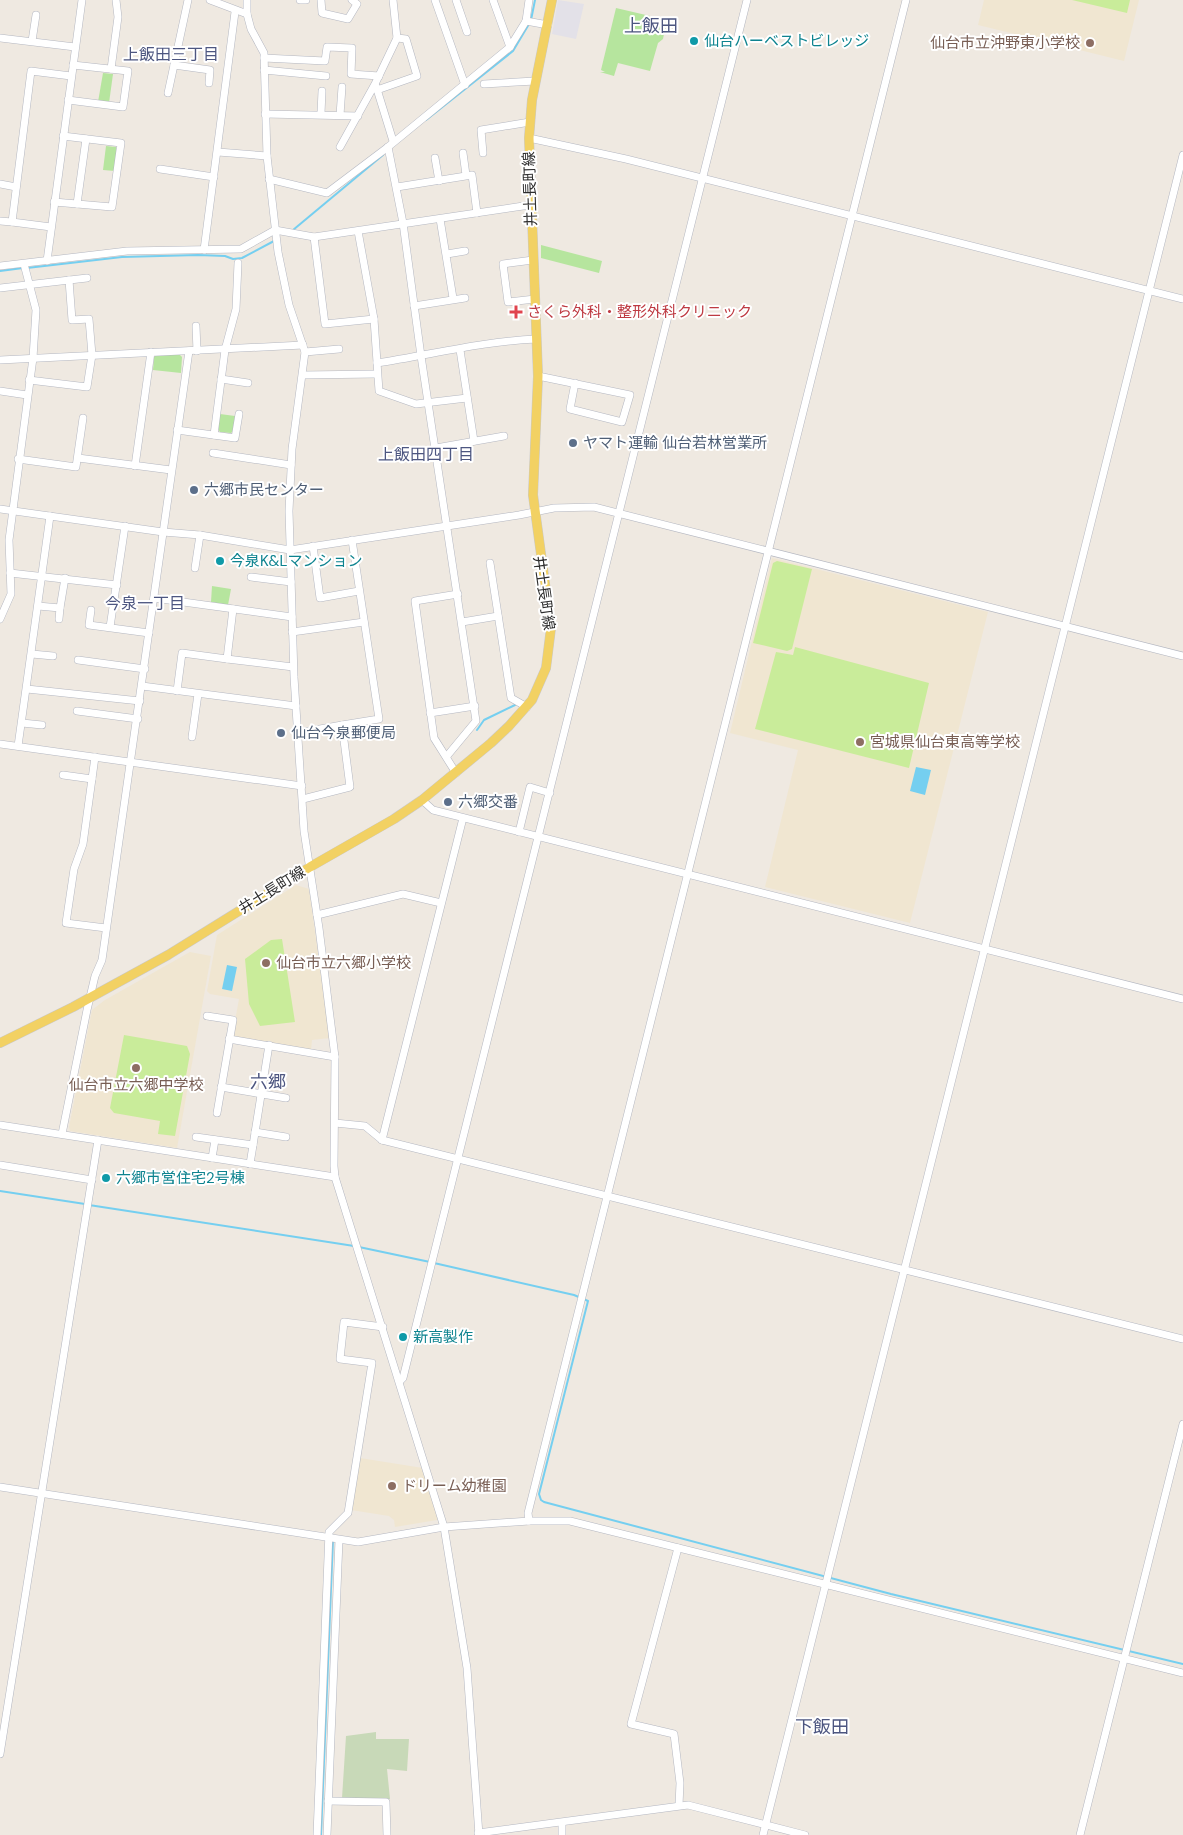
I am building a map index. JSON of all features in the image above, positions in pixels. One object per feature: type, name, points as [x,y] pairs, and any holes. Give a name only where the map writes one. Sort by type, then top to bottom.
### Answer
[{"type":"main road","name":"井土長町線","points":[[0,1043],[90,998],[168,955],[310,866],[394,819],[456,773],[509,726],[527,707],[542,680],[550,640],[532,482],[538,376],[538,339],[530,206],[529,138],[535,81],[552,0]]},
{"type":"street","points":[[47,261],[82,0]]},
{"type":"street","points":[[111,69],[118,16],[116,0]]},
{"type":"street","points":[[168,93],[188,0]]},
{"type":"street","points":[[210,0],[247,14]]},
{"type":"street","points":[[204,250],[218,152],[233,10],[230,0]]},
{"type":"street","points":[[246,0],[251,29],[264,53],[267,156],[275,230],[289,304],[304,348],[303,375],[291,465],[290,550],[293,668],[304,831],[335,1057],[335,1177],[360,1251],[444,1527],[467,1668],[479,1834],[688,1805],[805,1835]]},
{"type":"street","points":[[300,0],[306,0]]},
{"type":"street","points":[[322,0],[322,12],[348,19],[357,4],[352,0]]},
{"type":"street","points":[[340,146],[376,87],[379,76],[397,38],[394,0]]},
{"type":"street","points":[[435,0],[465,85]]},
{"type":"street","points":[[456,0],[467,32]]},
{"type":"street","points":[[493,0],[510,47]]},
{"type":"street","points":[[269,179],[327,193],[390,148],[510,47],[530,22],[529,0]]},
{"type":"street","points":[[400,1381],[403,1378],[539,837],[747,0]]},
{"type":"street","points":[[529,1521],[528,1513],[581,1299],[906,0]]},
{"type":"street","points":[[32,41],[36,15]]},
{"type":"street","points":[[530,22],[548,25]]},
{"type":"street","points":[[0,38],[75,47]]},
{"type":"street","points":[[376,87],[418,76],[406,39],[397,38]]},
{"type":"street","points":[[264,58],[325,61],[327,47],[352,48],[351,74],[379,76]]},
{"type":"street","points":[[68,100],[123,107],[128,71],[73,65]]},
{"type":"street","points":[[174,65],[210,70],[209,83]]},
{"type":"street","points":[[264,70],[326,76]]},
{"type":"street","points":[[12,222],[31,71],[71,76]]},
{"type":"street","points":[[484,84],[535,81]]},
{"type":"street","points":[[340,114],[342,87]]},
{"type":"street","points":[[376,87],[390,148],[403,223],[421,356],[475,706],[476,721],[447,756]]},
{"type":"street","points":[[321,113],[322,92]]},
{"type":"street","points":[[265,114],[321,113],[358,116]]},
{"type":"street","points":[[483,153],[481,130],[530,122]]},
{"type":"street","points":[[54,202],[112,207],[121,143],[63,136]]},
{"type":"street","points":[[529,138],[704,179],[1183,299]]},
{"type":"street","points":[[77,204],[86,139]]},
{"type":"street","points":[[218,152],[267,156]]},
{"type":"street","points":[[463,153],[466,176]]},
{"type":"street","points":[[763,1835],[1183,155]]},
{"type":"street","points":[[435,158],[439,181]]},
{"type":"street","points":[[160,169],[214,178]]},
{"type":"street","points":[[397,187],[472,175],[477,213]]},
{"type":"street","points":[[0,184],[16,187]]},
{"type":"street","points":[[0,266],[25,267],[47,261],[127,251],[241,249],[275,230],[314,237],[530,206]]},
{"type":"street","points":[[440,219],[453,298]]},
{"type":"street","points":[[0,221],[51,227]]},
{"type":"street","points":[[358,231],[374,320],[379,391],[416,404],[429,404],[467,398]]},
{"type":"street","points":[[314,237],[325,324],[374,320]]},
{"type":"street","points":[[447,254],[465,251]]},
{"type":"street","points":[[533,260],[503,264],[508,302],[535,299]]},
{"type":"street","points":[[214,435],[225,350],[236,309],[238,263]]},
{"type":"street","points":[[1,615],[10,594],[8,540],[28,380],[33,358],[36,310],[25,267]]},
{"type":"street","points":[[0,288],[87,278]]},
{"type":"street","points":[[28,380],[87,387],[92,355],[89,319],[72,320],[68,280]]},
{"type":"street","points":[[414,306],[453,298],[465,298]]},
{"type":"street","points":[[196,326],[197,351]]},
{"type":"street","points":[[377,363],[460,350],[499,341],[538,339]]},
{"type":"street","points":[[0,360],[151,352],[304,348],[340,349]]},
{"type":"street","points":[[460,350],[474,441]]},
{"type":"street","points":[[62,1134],[95,976],[102,960],[132,762],[189,351]]},
{"type":"street","points":[[135,466],[151,352]]},
{"type":"street","points":[[303,375],[378,374]]},
{"type":"street","points":[[538,376],[575,383],[630,395],[622,422],[570,409],[575,383]]},
{"type":"street","points":[[222,379],[248,383]]},
{"type":"street","points":[[0,391],[27,395]]},
{"type":"street","points":[[177,430],[235,438],[239,414]]},
{"type":"street","points":[[18,459],[76,468],[83,418]]},
{"type":"street","points":[[436,448],[504,436]]},
{"type":"street","points":[[213,453],[291,465]]},
{"type":"street","points":[[78,458],[171,470]]},
{"type":"street","points":[[0,509],[163,532],[200,535],[290,550],[554,508],[584,507],[620,512],[1183,656]]},
{"type":"street","points":[[18,746],[50,516]]},
{"type":"street","points":[[110,627],[125,526]]},
{"type":"street","points":[[195,568],[200,535]]},
{"type":"street","points":[[298,733],[379,719],[352,540]]},
{"type":"street","points":[[313,546],[320,598],[359,591]]},
{"type":"street","points":[[490,563],[511,698],[527,707]]},
{"type":"street","points":[[10,573],[43,575],[117,585]]},
{"type":"street","points":[[251,577],[291,582]]},
{"type":"street","points":[[60,619],[65,578]]},
{"type":"street","points":[[456,773],[434,738],[415,601],[458,594]]},
{"type":"street","points":[[154,598],[292,617]]},
{"type":"street","points":[[38,606],[60,608]]},
{"type":"street","points":[[226,659],[233,609]]},
{"type":"street","points":[[91,610],[89,625],[149,633]]},
{"type":"street","points":[[462,622],[498,616]]},
{"type":"street","points":[[292,632],[364,622]]},
{"type":"street","points":[[32,654],[53,656]]},
{"type":"street","points":[[177,691],[182,654],[293,668]]},
{"type":"street","points":[[78,660],[145,669]]},
{"type":"street","points":[[142,686],[296,706]]},
{"type":"street","points":[[27,689],[140,701]]},
{"type":"street","points":[[192,737],[198,694]]},
{"type":"street","points":[[430,713],[475,706]]},
{"type":"street","points":[[77,711],[138,719]]},
{"type":"street","points":[[22,723],[42,725]]},
{"type":"street","points":[[303,799],[350,787],[342,725]]},
{"type":"street","points":[[0,744],[302,786]]},
{"type":"street","points":[[95,757],[83,844],[74,869],[66,923],[106,928]]},
{"type":"street","points":[[63,774],[92,779]]},
{"type":"street","points":[[519,832],[530,787],[550,792]]},
{"type":"street","points":[[422,800],[434,810],[463,818],[1183,999]]},
{"type":"street","points":[[382,1140],[463,818]]},
{"type":"street","points":[[317,915],[404,894],[442,902]]},
{"type":"street","points":[[207,1016],[233,1020],[217,1113]]},
{"type":"street","points":[[230,1040],[335,1057]]},
{"type":"street","points":[[250,1164],[269,1045]]},
{"type":"street","points":[[221,1087],[286,1098]]},
{"type":"street","points":[[335,1123],[365,1126],[382,1140],[904,1272],[1183,1339]]},
{"type":"street","points":[[0,1125],[335,1177]]},
{"type":"street","points":[[255,1132],[286,1137]]},
{"type":"street","points":[[196,1137],[253,1145]]},
{"type":"street","points":[[0,1754],[98,1140]]},
{"type":"street","points":[[212,1158],[215,1140]]},
{"type":"street","points":[[0,1165],[92,1180]]},
{"type":"street","points":[[327,1835],[334,1539],[329,1532],[348,1513],[372,1363],[340,1359],[344,1322],[383,1327]]},
{"type":"street","points":[[1080,1835],[1183,1424]]},
{"type":"street","points":[[0,1488],[358,1542],[444,1527],[529,1521],[570,1521],[1126,1654],[1183,1673]]},
{"type":"street","points":[[317,1835],[334,1539]]},
{"type":"street","points":[[678,1548],[631,1724],[674,1734],[680,1783],[679,1805]]},
{"type":"street","points":[[328,1801],[386,1802],[387,1835]]},
{"type":"street","points":[[562,1823],[562,1835]]},
{"type":"shaded area","points":[[558,0],[584,4],[576,39],[552,34]]},
{"type":"shaded area","name":"仙台市立沖野東小学校","points":[[984,0],[1139,0],[1124,61],[978,25]]},
{"type":"shaded area","name":"宮城県仙台東高等学校","points":[[772,558],[988,612],[910,923],[765,887],[798,750],[730,733]]},
{"type":"shaded area","name":"仙台市立六郷小学校","points":[[296,885],[309,889],[330,1038],[312,1040],[311,1050],[232,1037],[239,999],[210,994],[207,991],[217,935]]},
{"type":"shaded area","name":"仙台市立六郷中学校","points":[[190,952],[211,956],[177,1148],[70,1131],[69,1127],[92,1010],[105,1000]]},
{"type":"shaded area","name":"ドリーム幼稚園","points":[[360,1458],[423,1468],[439,1517],[437,1520],[395,1527],[394,1520],[389,1516],[351,1510]]},
{"type":"green space","points":[[1072,0],[1130,0],[1127,13]]},
{"type":"green space","points":[[616,8],[663,19],[666,24],[663,39],[658,43],[650,71],[618,63],[614,76],[600,72],[605,72],[601,70]]},
{"type":"green space","points":[[103,73],[113,74],[109,103],[98,102]]},
{"type":"green space","points":[[106,146],[116,147],[118,151],[115,171],[103,170]]},
{"type":"green space","points":[[541,245],[602,261],[599,273],[541,258]]},
{"type":"green space","points":[[179,354],[182,357],[181,373],[153,370],[154,357],[156,355]]},
{"type":"green space","points":[[220,414],[235,416],[231,433],[220,432],[218,429]]},
{"type":"green space","points":[[777,561],[812,569],[792,649],[787,651],[753,643],[773,563]]},
{"type":"green space","points":[[212,586],[231,589],[228,605],[211,602]]},
{"type":"green space","points":[[795,647],[929,683],[909,768],[755,729],[776,652],[793,655]]},
{"type":"green space","points":[[282,939],[295,1022],[260,1026],[249,1004],[245,959],[271,940]]},
{"type":"green space","points":[[124,1035],[187,1046],[190,1054],[175,1136],[158,1134],[160,1121],[114,1113],[110,1108]]},
{"type":"green space","points":[[376,1732],[376,1739],[409,1739],[407,1771],[387,1769],[390,1799],[342,1798],[346,1736]]},
{"type":"water","points":[[916,767],[931,770],[925,795],[910,791]]},
{"type":"water","points":[[227,965],[237,967],[232,991],[222,989]]},
{"type":"waterway","points":[[531,20],[535,0]]},
{"type":"waterway","points":[[426,120],[513,51],[529,24]]},
{"type":"waterway","points":[[293,230],[383,155]]},
{"type":"waterway","points":[[27,268],[122,257],[198,255],[225,256],[233,259],[242,258],[274,241]]},
{"type":"waterway","points":[[0,271],[23,268]]},
{"type":"waterway","points":[[477,730],[484,720],[515,705]]},
{"type":"waterway","points":[[0,1191],[85,1204]]},
{"type":"waterway","points":[[89,1205],[354,1246]]},
{"type":"waterway","points":[[359,1247],[430,1262]]},
{"type":"waterway","points":[[434,1263],[574,1295],[588,1301],[539,1494],[544,1502],[891,1594],[1183,1664]]},
{"type":"waterway","points":[[321,1835],[333,1539]]},
{"type":"place","name":"仙台ハーベストビレッジ","points":[[694,41]]},
{"type":"place","name":"仙台市立沖野東小学校","points":[[1090,43]]},
{"type":"place","name":"さくら外科・整形外科クリニック","points":[[516,312]]},
{"type":"place","name":"ヤマト運輸 仙台若林営業所","points":[[573,443]]},
{"type":"place","name":"六郷市民センター","points":[[194,490]]},
{"type":"place","name":"今泉K&Lマンション","points":[[220,561]]},
{"type":"place","name":"仙台今泉郵便局","points":[[281,733]]},
{"type":"place","name":"宮城県仙台東高等学校","points":[[860,742]]},
{"type":"place","name":"六郷交番","points":[[448,802]]},
{"type":"place","name":"仙台市立六郷小学校","points":[[266,963]]},
{"type":"place","name":"仙台市立六郷中学校","points":[[136,1068]]},
{"type":"place","name":"六郷市営住宅2号棟","points":[[106,1178]]},
{"type":"place","name":"新高製作","points":[[403,1337]]},
{"type":"place","name":"ドリーム幼稚園","points":[[392,1486]]},
{"type":"district","name":"上飯田","points":[[651,26]]},
{"type":"district","name":"上飯田三丁目","points":[[171,54]]},
{"type":"district","name":"上飯田四丁目","points":[[426,454]]},
{"type":"district","name":"今泉一丁目","points":[[145,603]]},
{"type":"district","name":"六郷","points":[[268,1082]]},
{"type":"district","name":"下飯田","points":[[822,1727]]}]
